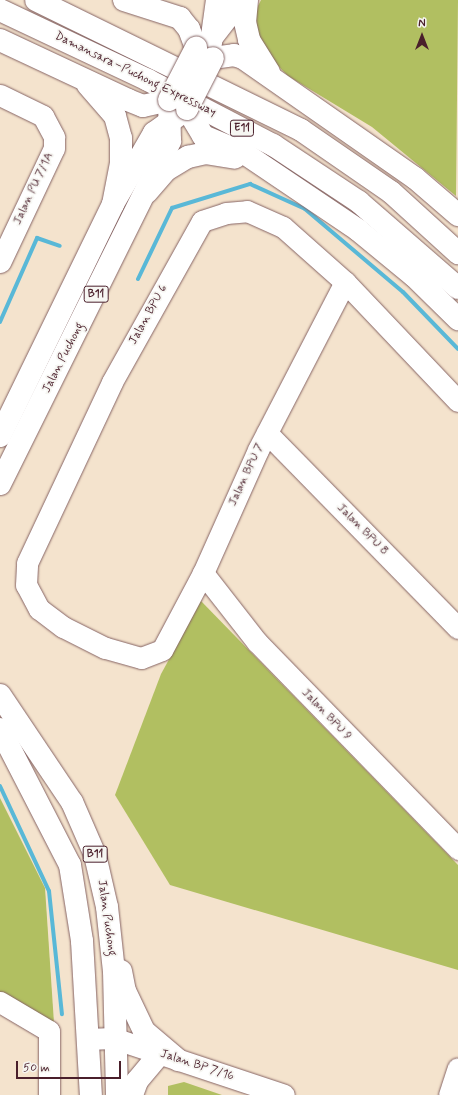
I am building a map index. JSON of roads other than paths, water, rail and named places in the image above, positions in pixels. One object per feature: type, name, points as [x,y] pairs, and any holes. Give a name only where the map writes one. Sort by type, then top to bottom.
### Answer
[{"type":"main road","name":"Damansara–Puchong Expressway","points":[[36,0],[301,130],[391,192],[458,253]]},
{"type":"main road","points":[[124,0],[180,18],[207,48],[243,58],[415,178],[458,215]]},
{"type":"main road","name":"Jalan Puchong","points":[[207,48],[217,0]]},
{"type":"main road","name":"Jalan Puchong","points":[[0,436],[113,204],[154,133],[175,110],[207,48],[241,0]]},
{"type":"main road","points":[[247,0],[245,22],[249,40],[274,80]]},
{"type":"main road","name":"Damansara–Puchong Expressway","points":[[0,10],[148,80],[274,145],[359,202],[458,288]]},
{"type":"main road","points":[[0,40],[81,76],[143,106],[175,110],[203,136],[244,153],[358,230],[414,276],[458,319]]},
{"type":"main road","points":[[81,76],[115,116],[122,138],[122,163],[113,204]]},
{"type":"main road","name":"Jalan Puchong","points":[[0,484],[147,192],[170,141],[175,110]]},
{"type":"main road","points":[[147,192],[166,170],[188,157],[205,153],[221,155],[270,170]]},
{"type":"main road","name":"Jalan Puchong","points":[[0,695],[72,802],[95,855],[107,907],[114,971],[113,1038],[117,1095]]},
{"type":"main road","name":"B11","points":[[0,730],[70,865],[82,941],[91,1095]]},
{"type":"main road","points":[[107,907],[125,991],[144,1031],[169,1057],[137,1081],[132,1095]]},
{"type":"street","name":"Jalan PU 7/1A","points":[[0,95],[43,116],[54,137],[54,148],[0,262]]},
{"type":"street","name":"Jalan BPU 6","points":[[141,658],[105,648],[63,627],[39,609],[26,585],[27,563],[112,382],[202,221],[226,213],[247,211],[283,227],[345,282],[458,401]]},
{"type":"street","name":"Jalan BPU 7","points":[[141,658],[162,650],[203,574],[267,433],[345,282]]},
{"type":"street","name":"Jalan BPU 8","points":[[267,433],[458,628]]},
{"type":"street","name":"Jalan BPU 9","points":[[203,574],[257,642],[458,849]]},
{"type":"street","points":[[0,1002],[49,1031],[49,1095]]},
{"type":"street","name":"Jalan BP 7/16","points":[[87,1039],[113,1038],[284,1095]]},
{"type":"street","points":[[449,1095],[458,1068]]},
{"type":"waterway","points":[[138,279],[172,208],[250,184],[305,209],[403,292],[458,349]]},
{"type":"waterway","points":[[0,322],[37,238],[60,246]]},
{"type":"waterway","points":[[0,786],[49,891],[62,1014]]}]
